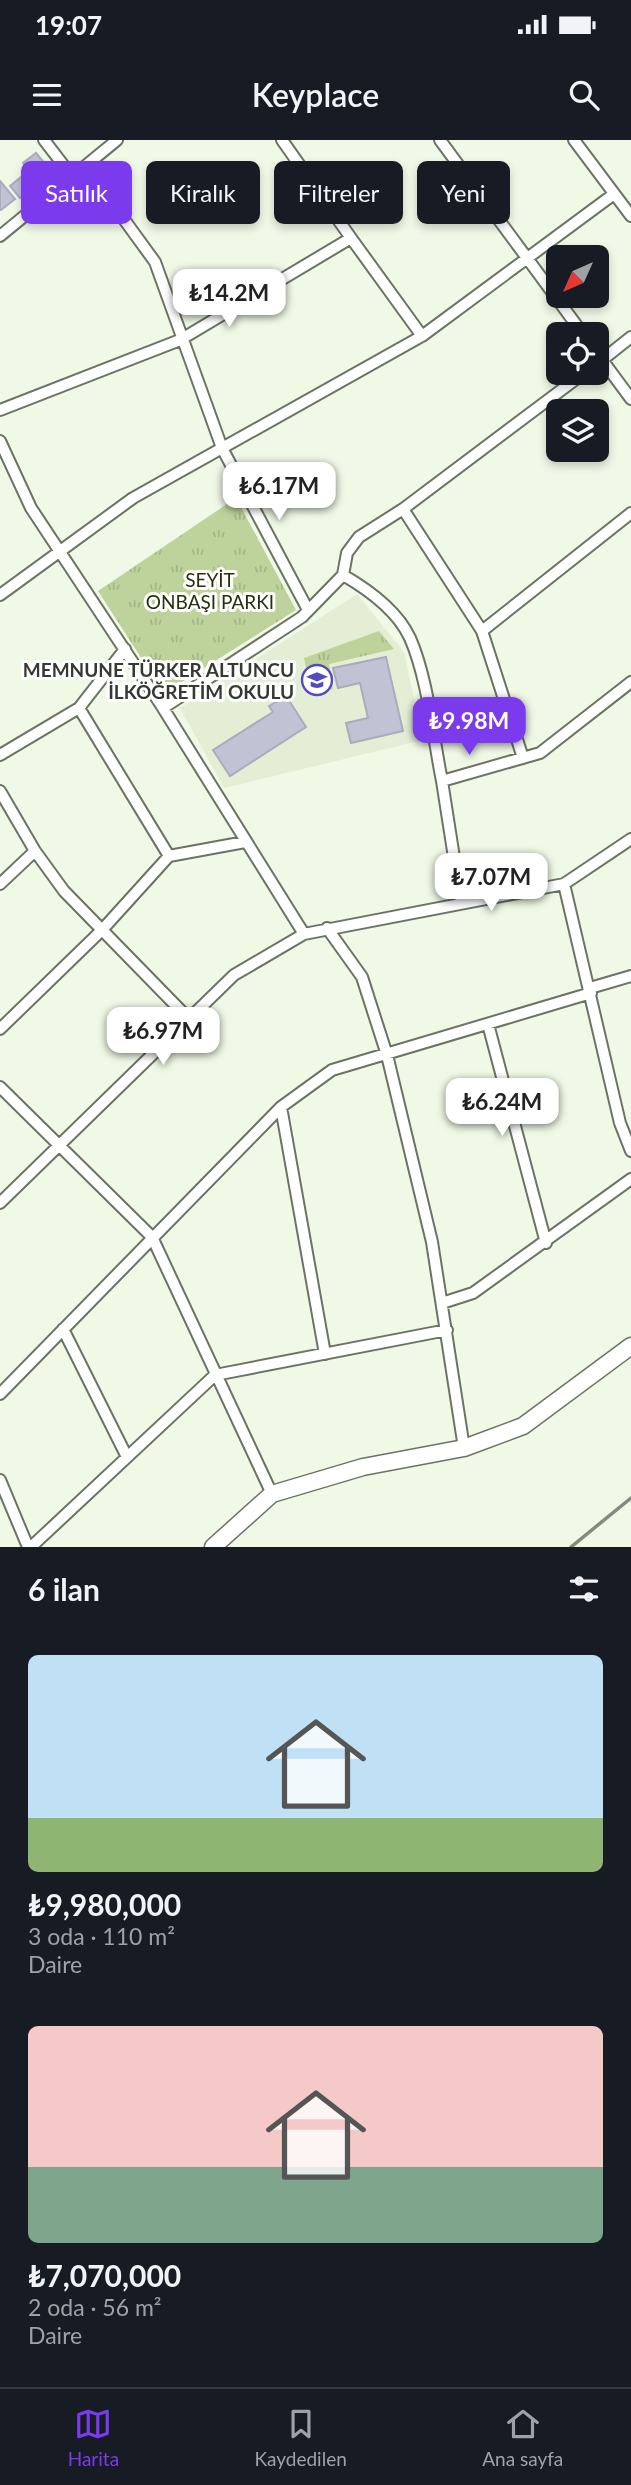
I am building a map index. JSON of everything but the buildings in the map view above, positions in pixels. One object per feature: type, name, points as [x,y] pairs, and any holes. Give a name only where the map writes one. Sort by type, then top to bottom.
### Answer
[{"type":"street","points":[[44,140],[60,161]]},
{"type":"street","points":[[89,161],[117,140]]},
{"type":"street","points":[[282,140],[422,336]]},
{"type":"street","points":[[440,140],[574,322]]},
{"type":"street","points":[[574,140],[631,216]]},
{"type":"street","points":[[0,595],[133,498],[422,336],[614,194]]},
{"type":"street","points":[[0,236],[21,218]]},
{"type":"street","points":[[126,224],[155,262],[180,340],[222,448],[309,610]]},
{"type":"street","points":[[0,410],[180,340],[351,238]]},
{"type":"street","points":[[609,352],[631,337]]},
{"type":"street","points":[[609,372],[631,399]]},
{"type":"street","points":[[163,708],[309,610],[343,575],[347,553],[359,537],[403,509],[568,385]]},
{"type":"street","points":[[0,441],[31,508],[61,549],[163,708],[304,934]]},
{"type":"street","points":[[403,509],[482,631],[523,758]]},
{"type":"street","points":[[482,631],[631,513]]},
{"type":"street","points":[[343,575],[369,590],[409,635],[417,659],[442,781],[461,902]]},
{"type":"street","points":[[0,755],[79,708],[125,649]]},
{"type":"street","points":[[442,781],[540,753],[631,682]]},
{"type":"street","points":[[79,708],[169,856]]},
{"type":"street","points":[[0,791],[35,850],[64,891],[189,1019]]},
{"type":"street","points":[[0,1203],[234,975],[304,934],[564,884],[631,839]]},
{"type":"street","points":[[0,1029],[102,930],[169,856],[245,842]]},
{"type":"street","points":[[0,884],[35,850]]},
{"type":"street","points":[[564,884],[591,990],[620,1124],[631,1151]]},
{"type":"street","points":[[327,928],[362,977],[387,1055],[420,1185],[447,1331],[464,1448]]},
{"type":"street","points":[[0,1394],[282,1107],[332,1070],[488,1024],[631,976]]},
{"type":"street","points":[[488,1024],[546,1243]]},
{"type":"street","points":[[0,1087],[152,1237],[272,1494]]},
{"type":"street","points":[[282,1107],[324,1354]]},
{"type":"street","points":[[442,1303],[473,1293],[546,1243],[631,1179]]},
{"type":"street","points":[[63,1329],[127,1457]]},
{"type":"street","points":[[0,1480],[29,1547],[218,1374],[447,1331]]},
{"type":"street","points":[[213,1547],[272,1494],[363,1467],[464,1448],[523,1426],[631,1346]]},
{"type":"shaded area","name":"MEMNUNE TÜRKER ALTUNCU İLKÖĞRETİM OKULU","points":[[357,594],[404,652],[423,740],[224,788],[180,708]]},
{"type":"green space","name":"SEYİT ONBAŞI PARKI","points":[[236,498],[296,610],[169,690],[160,687],[98,591]]},
{"type":"green space","points":[[379,631],[394,649],[329,664],[333,689],[312,694],[304,658]]},
{"type":"railway","points":[[571,1547],[631,1498]]},
{"type":"place","name":"MEMNUNE TÜRKER ALTUNCU İLKÖĞRETİM OKULU","points":[[317,680]]}]
